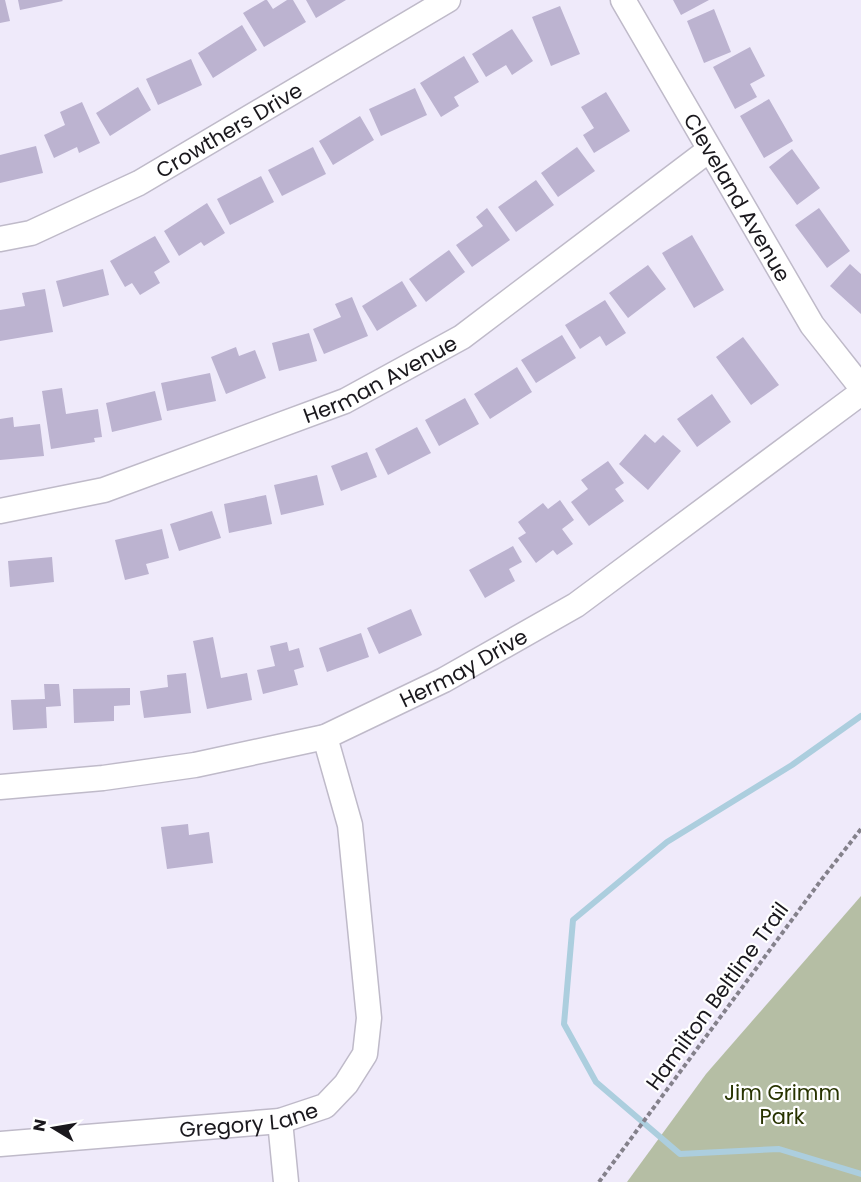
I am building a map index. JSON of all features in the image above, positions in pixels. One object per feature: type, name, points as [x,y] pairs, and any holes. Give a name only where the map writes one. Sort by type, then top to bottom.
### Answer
[{"type":"street","name":"Crowthers Drive","points":[[0,239],[31,233],[139,183],[448,0]]},
{"type":"street","name":"Cleveland Avenue","points":[[623,0],[812,325],[861,387]]},
{"type":"street","name":"Herman Avenue","points":[[0,512],[104,490],[345,400],[462,337],[709,150]]},
{"type":"street","name":"Hermay Drive","points":[[0,787],[103,778],[195,765],[325,737],[444,681],[576,605],[861,393]]},
{"type":"street","name":"Gregory Lane","points":[[0,1144],[280,1121],[325,1106],[346,1084],[365,1054],[369,1018],[350,825],[325,737]]},
{"type":"street","points":[[280,1121],[286,1182]]},
{"type":"path","name":"Hamilton Beltline Trail","points":[[599,1182],[861,829]]},
{"type":"green space","name":"Jim Grimm Park","points":[[861,896],[861,1182],[627,1182],[706,1074]]},
{"type":"building","points":[[0,0],[5,0],[10,21],[0,23]]},
{"type":"building","points":[[18,0],[62,0],[63,1],[20,10]]},
{"type":"building","points":[[265,0],[273,9],[287,0],[293,0],[306,22],[264,47],[243,13]]},
{"type":"building","points":[[306,0],[346,0],[316,18]]},
{"type":"building","points":[[673,0],[709,0],[681,15]]},
{"type":"building","points":[[560,6],[580,54],[551,66],[532,17]]},
{"type":"building","points":[[714,9],[731,52],[704,63],[687,21]]},
{"type":"building","points":[[242,25],[257,50],[213,78],[198,53]]},
{"type":"building","points":[[512,29],[533,61],[512,75],[506,65],[486,77],[472,54]]},
{"type":"building","points":[[750,47],[765,76],[750,84],[757,97],[735,109],[713,67]]},
{"type":"building","points":[[464,56],[479,82],[454,97],[459,106],[441,117],[420,83]]},
{"type":"building","points":[[191,59],[202,85],[158,105],[146,79]]},
{"type":"building","points":[[138,87],[151,110],[110,136],[96,113]]},
{"type":"building","points":[[415,88],[427,115],[381,136],[369,109]]},
{"type":"building","points":[[606,92],[630,131],[594,153],[583,135],[594,128],[581,107]]},
{"type":"building","points":[[769,99],[793,141],[764,158],[740,116]]},
{"type":"building","points":[[82,102],[100,143],[79,153],[77,147],[54,158],[44,135],[65,125],[60,112]]},
{"type":"building","points":[[360,116],[374,140],[333,165],[319,141]]},
{"type":"building","points":[[36,146],[43,173],[0,183],[0,155]]},
{"type":"building","points":[[313,147],[326,174],[282,196],[268,170]]},
{"type":"building","points":[[577,147],[595,171],[558,197],[541,173]]},
{"type":"building","points":[[792,149],[820,188],[797,205],[769,167]]},
{"type":"building","points":[[261,176],[274,202],[230,225],[217,199]]},
{"type":"building","points":[[536,180],[554,205],[516,232],[498,207]]},
{"type":"building","points":[[207,203],[225,233],[204,246],[201,242],[179,256],[164,231]]},
{"type":"building","points":[[487,208],[510,240],[472,267],[456,245],[483,226],[476,217]]},
{"type":"building","points":[[819,208],[850,251],[827,268],[795,225]]},
{"type":"building","points":[[692,235],[724,290],[694,308],[662,253]]},
{"type":"building","points":[[155,236],[170,262],[154,272],[160,283],[140,295],[132,283],[125,287],[110,261]]},
{"type":"building","points":[[449,250],[465,272],[426,302],[409,279]]},
{"type":"building","points":[[850,264],[861,274],[861,314],[830,286]]},
{"type":"building","points":[[648,265],[666,289],[628,318],[609,293]]},
{"type":"building","points":[[103,269],[109,295],[63,307],[56,281]]},
{"type":"building","points":[[402,281],[417,306],[377,331],[362,306]]},
{"type":"building","points":[[45,289],[53,332],[0,341],[0,310],[25,306],[22,293]]},
{"type":"building","points":[[352,297],[368,336],[324,354],[313,329],[341,317],[335,304]]},
{"type":"building","points":[[605,300],[626,333],[606,346],[600,336],[580,349],[565,325]]},
{"type":"building","points":[[309,333],[317,361],[279,371],[272,343]]},
{"type":"building","points":[[562,335],[576,358],[536,383],[521,360]]},
{"type":"building","points":[[743,337],[779,385],[751,405],[716,357]]},
{"type":"building","points":[[236,347],[239,356],[255,350],[266,378],[226,394],[211,357]]},
{"type":"building","points":[[517,367],[532,392],[490,419],[474,394]]},
{"type":"building","points":[[210,373],[216,401],[167,411],[161,383]]},
{"type":"building","points":[[62,388],[66,414],[98,409],[102,437],[94,438],[95,442],[51,449],[42,391]]},
{"type":"building","points":[[155,391],[162,420],[112,432],[106,403]]},
{"type":"building","points":[[712,394],[731,422],[697,447],[677,419]]},
{"type":"building","points":[[465,398],[479,424],[439,446],[425,420]]},
{"type":"building","points":[[13,417],[14,427],[40,424],[44,456],[0,460],[0,419]]},
{"type":"building","points":[[417,427],[431,453],[388,475],[375,449]]},
{"type":"building","points":[[645,434],[655,443],[663,435],[681,451],[648,490],[619,464]]},
{"type":"building","points":[[367,452],[377,477],[341,491],[331,466]]},
{"type":"building","points":[[608,461],[624,483],[615,489],[624,501],[589,526],[571,502],[588,489],[581,480]]},
{"type":"building","points":[[317,475],[324,505],[281,515],[274,485]]},
{"type":"building","points":[[266,495],[272,524],[229,533],[224,504]]},
{"type":"building","points":[[560,500],[574,520],[562,529],[573,544],[557,555],[553,550],[536,563],[518,538],[526,533],[518,522],[543,503],[548,509]]},
{"type":"building","points":[[212,511],[221,538],[179,551],[170,524]]},
{"type":"building","points":[[162,529],[169,558],[146,564],[149,574],[125,580],[115,540]]},
{"type":"building","points":[[513,546],[522,562],[509,569],[515,581],[485,598],[469,570]]},
{"type":"building","points":[[52,557],[54,582],[10,587],[8,561]]},
{"type":"building","points":[[411,609],[422,635],[379,654],[367,628]]},
{"type":"building","points":[[361,633],[369,657],[327,672],[319,648]]},
{"type":"building","points":[[213,637],[221,678],[247,673],[252,700],[207,709],[193,641]]},
{"type":"building","points":[[287,642],[289,651],[299,648],[304,667],[294,670],[298,685],[263,694],[257,670],[275,666],[270,646]]},
{"type":"building","points":[[186,673],[191,713],[144,718],[140,691],[168,687],[167,675]]},
{"type":"building","points":[[44,684],[59,684],[61,706],[46,707],[47,728],[13,730],[11,700],[45,699]]},
{"type":"building","points":[[130,688],[130,705],[114,706],[114,721],[74,723],[73,689]]},
{"type":"building","points":[[188,824],[189,835],[209,832],[213,863],[167,869],[161,827]]},
{"type":"waterway","points":[[861,716],[792,765],[667,842],[573,920],[564,1024],[596,1082],[680,1154],[779,1149],[861,1174]]}]
